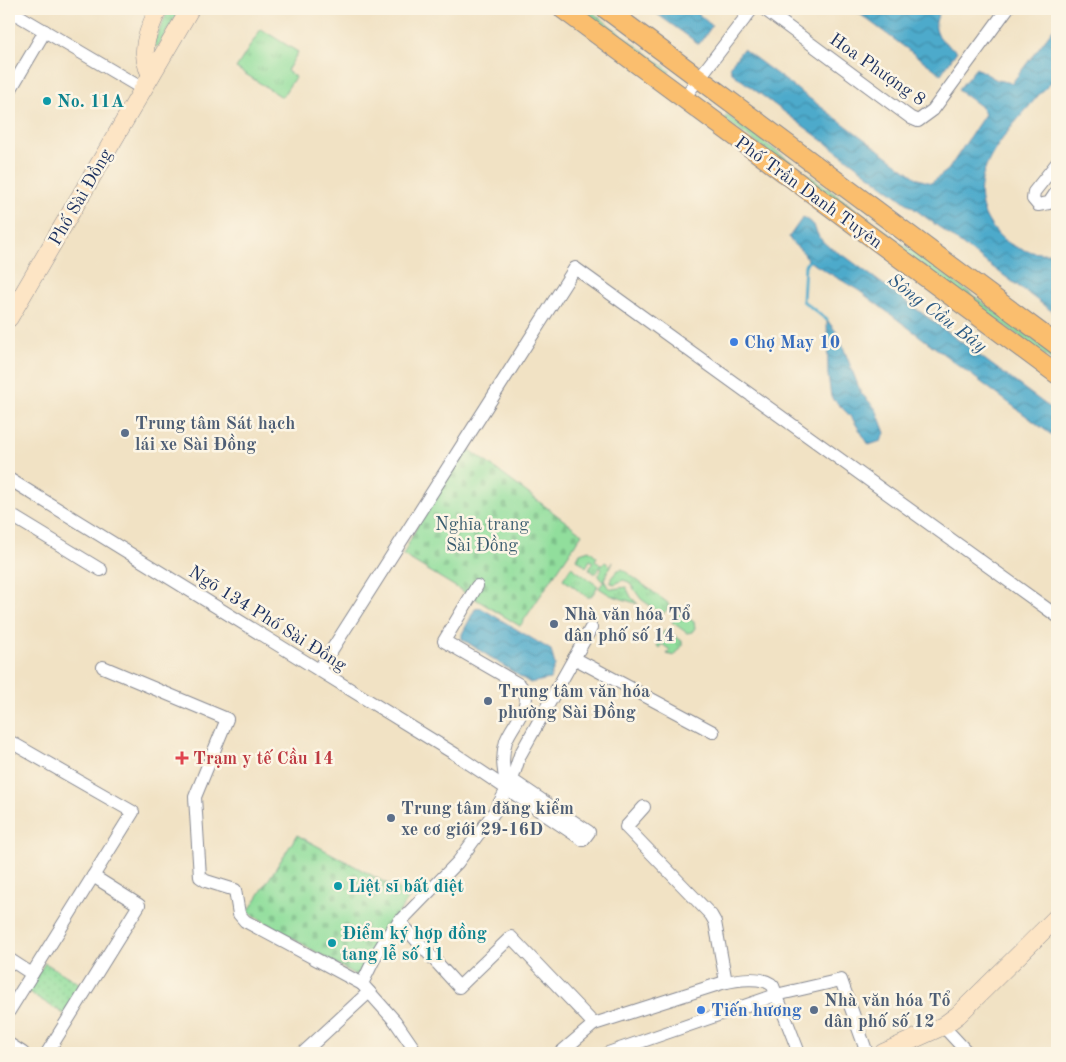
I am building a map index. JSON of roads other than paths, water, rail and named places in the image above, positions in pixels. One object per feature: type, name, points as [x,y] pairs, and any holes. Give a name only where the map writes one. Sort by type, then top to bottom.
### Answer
[{"type":"main road","name":"Phố Trần Danh Tuyên","points":[[563,9],[1057,374]]},
{"type":"main road","name":"Phố Trần Danh Tuyên","points":[[606,9],[1057,345]]},
{"type":"street","points":[[147,82],[145,64],[146,36],[158,9]]},
{"type":"street","name":"Phố Sài Đồng","points":[[9,318],[190,9]]},
{"type":"street","points":[[683,99],[752,9]]},
{"type":"street","name":"Hoa Phượng 8","points":[[764,9],[910,118],[918,121],[928,116],[1008,9]]},
{"type":"street","points":[[9,10],[45,31],[147,82]]},
{"type":"street","points":[[9,92],[45,31]]},
{"type":"street","points":[[1057,162],[1034,192],[1033,199],[1038,205],[1049,203],[1057,191]]},
{"type":"street","points":[[320,670],[575,268],[1057,616]]},
{"type":"street","name":"Ngõ 134 Phố Sài Đồng","points":[[9,479],[510,784]]},
{"type":"street","points":[[9,514],[101,570]]},
{"type":"street","points":[[477,586],[444,641],[520,684],[526,693],[526,704],[507,740],[504,773],[510,784],[583,840],[589,832],[510,784]]},
{"type":"street","points":[[303,1053],[365,988],[383,942],[399,921],[458,862],[495,811],[510,784],[520,755],[591,628]]},
{"type":"street","points":[[574,658],[713,732]]},
{"type":"street","points":[[103,667],[227,719],[196,797],[200,877],[206,882],[235,890],[239,914],[245,921],[365,988],[395,1021],[417,1053]]},
{"type":"street","points":[[9,742],[133,812],[9,1011]]},
{"type":"street","points":[[644,807],[626,828],[711,915],[715,922],[726,982]]},
{"type":"street","points":[[47,1053],[139,905],[93,876]]},
{"type":"street","points":[[883,1053],[943,1026],[958,1015],[1057,918]]},
{"type":"street","points":[[399,921],[459,987],[512,937],[594,1024]]},
{"type":"street","points":[[9,960],[32,974]]},
{"type":"street","points":[[560,1053],[594,1024],[726,982],[741,980],[769,983],[776,995],[799,1053]]},
{"type":"street","points":[[608,1053],[776,995],[841,980],[867,1053]]},
{"type":"street","points":[[943,1026],[968,1053]]},
{"type":"street","points":[[9,1044],[23,1053]]},
{"type":"water","points":[[650,9],[693,9],[712,26],[699,44]]},
{"type":"water","points":[[853,9],[897,9],[907,15],[912,9],[942,9],[936,22],[936,28],[945,43],[957,51],[941,74]]},
{"type":"water","points":[[1057,24],[1059,57],[1057,74],[999,144],[989,161],[982,179],[981,197],[985,216],[1004,240],[1018,248],[1033,252],[1057,252],[1057,315],[732,73],[730,66],[743,49],[918,179],[931,183],[948,170],[985,114],[981,107],[958,90],[976,68],[997,80],[1012,83]]},
{"type":"water","name":"Sông Cầu Bây","points":[[803,217],[814,225],[819,236],[830,248],[846,257],[1057,413],[1057,439],[858,290],[807,260],[804,253],[789,237]]},
{"type":"water","points":[[827,320],[838,334],[861,393],[876,409],[885,433],[881,441],[869,445],[852,418],[831,397],[828,375]]},
{"type":"water","points":[[481,608],[551,650],[555,665],[550,679],[530,683],[462,639],[462,634],[475,609]]},
{"type":"waterway","points":[[812,258],[805,265],[803,301],[827,320]]},
{"type":"place","name":"No. 11A","points":[[47,101]]},
{"type":"place","name":"Chợ May 10","points":[[734,342]]},
{"type":"place","name":"Trung tâm Sát hạch lái xe Sài Đồng","points":[[125,433]]},
{"type":"place","name":"Nhà văn hóa Tổ dân phố số 14","points":[[554,624]]},
{"type":"place","name":"Trung tâm văn hóa phường Sài Đồng","points":[[488,701]]},
{"type":"place","name":"Trạm y tế Cầu 14","points":[[182,758]]},
{"type":"place","name":"Trung tâm đăng kiểm xe cơ giới 29-16D","points":[[391,818]]},
{"type":"place","name":"Liệt sĩ bất diệt","points":[[338,886]]},
{"type":"place","name":"Điểm ký hợp đồng tang lễ số 11","points":[[332,943]]},
{"type":"place","name":"Tiến hương","points":[[701,1010]]},
{"type":"place","name":"Nhà văn hóa Tổ dân phố số 12","points":[[814,1010]]},
{"type":"park label","name":"Nghĩa trang Sài Đồng","points":[[482,534]]}]
